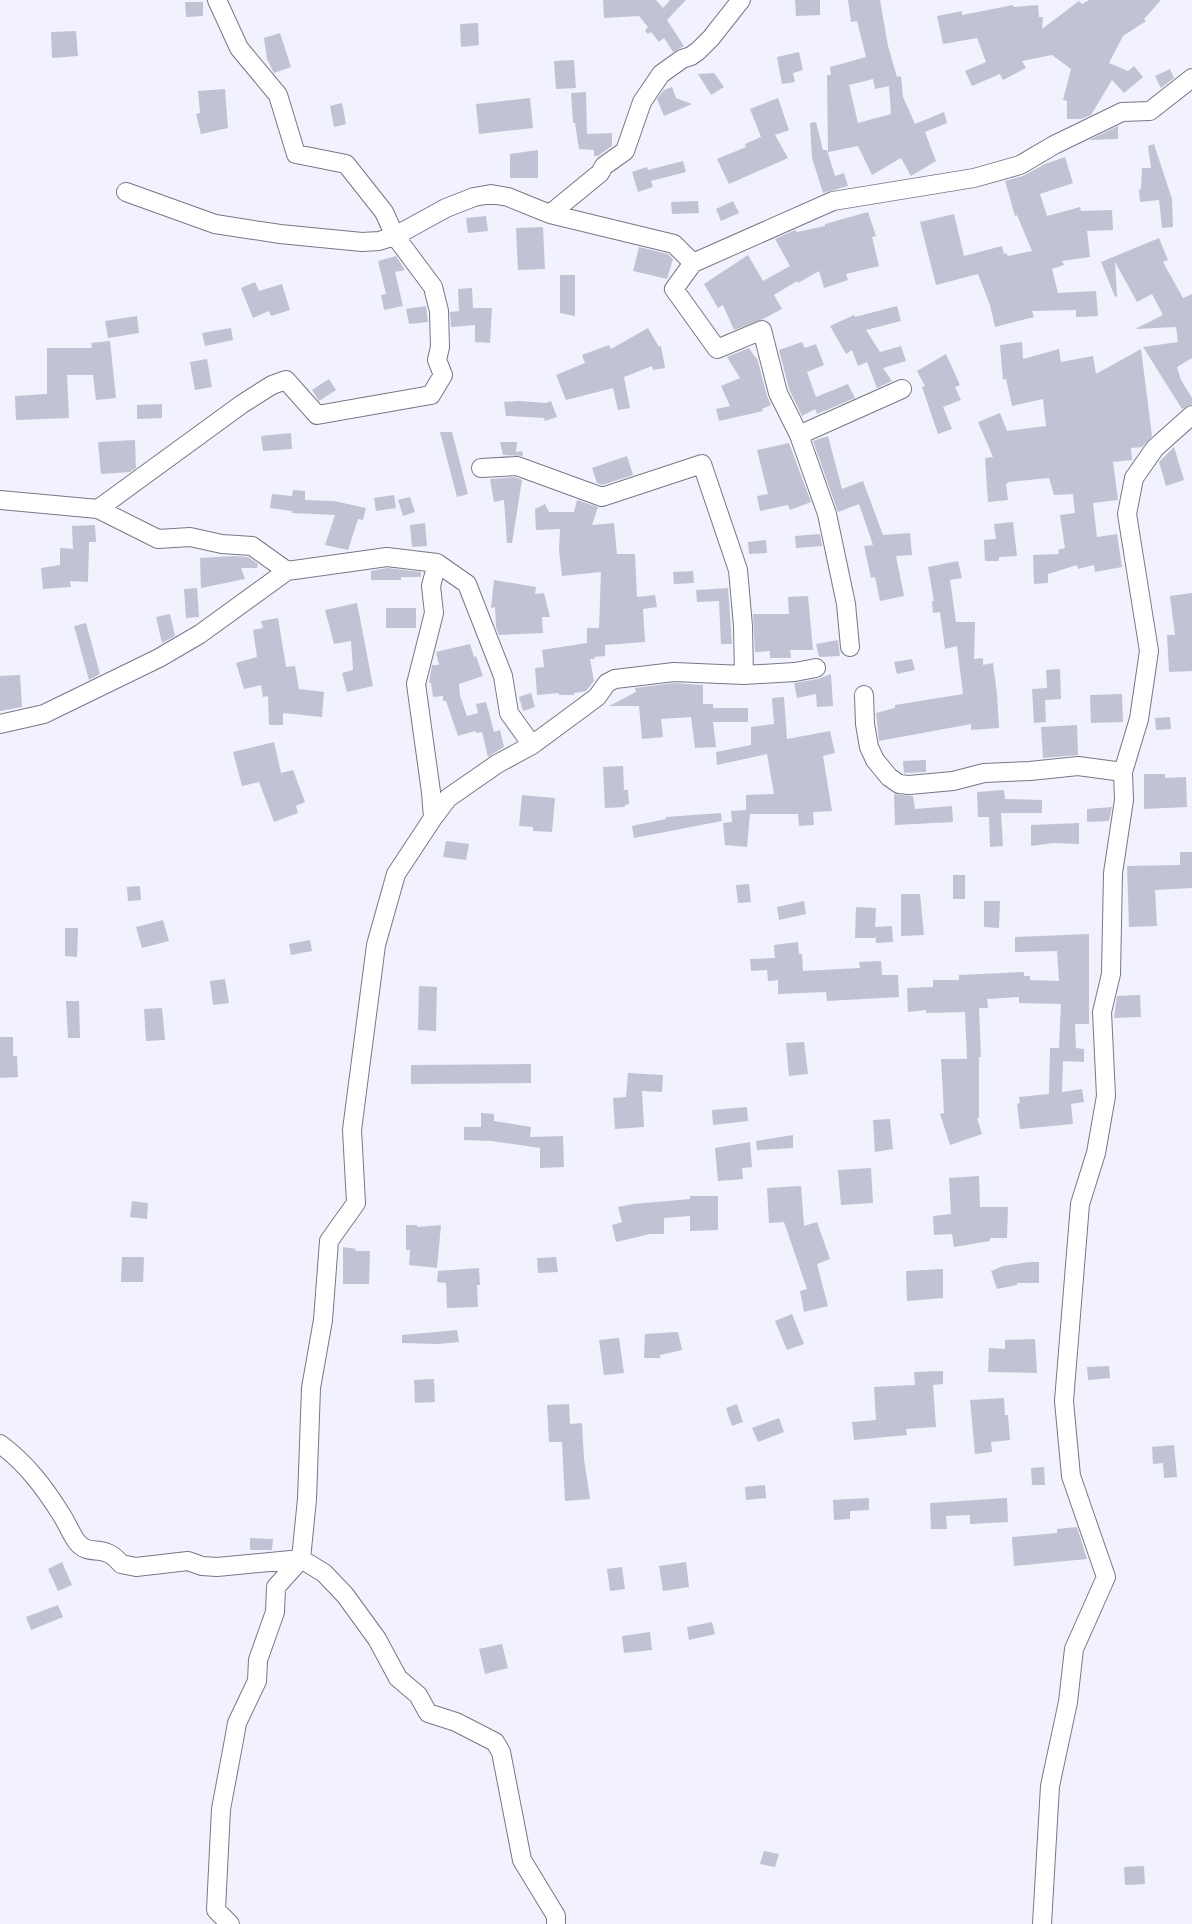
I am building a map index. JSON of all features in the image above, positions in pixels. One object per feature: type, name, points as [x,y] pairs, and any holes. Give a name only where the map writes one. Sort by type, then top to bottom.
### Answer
[{"type":"street","points":[[98,509],[242,404],[272,385],[286,381],[317,415],[431,395],[444,375],[437,360],[440,347],[439,311],[433,287],[394,236],[384,212],[346,164],[296,154],[278,95],[239,48],[217,0]]},
{"type":"street","points":[[550,214],[600,173],[604,166],[625,151],[642,102],[661,74],[681,59],[698,51],[741,0]]},
{"type":"street","points":[[850,647],[846,604],[828,514],[799,435],[778,393],[762,330],[717,349],[674,289],[693,262],[833,201],[974,177],[1020,165],[1054,145],[1122,112],[1150,111],[1192,78]]},
{"type":"street","points":[[126,192],[215,224],[280,234],[362,242],[379,241],[394,236],[446,208],[474,196],[491,194],[508,197],[550,214],[674,244],[693,262]]},
{"type":"street","points":[[799,435],[902,389]]},
{"type":"street","points":[[1042,1924],[1050,1786],[1068,1702],[1074,1648],[1106,1577],[1071,1476],[1064,1401],[1080,1204],[1096,1153],[1106,1096],[1102,1012],[1111,974],[1113,873],[1124,800],[1123,772],[1139,719],[1149,651],[1127,514],[1134,478],[1155,448],[1192,415]]},
{"type":"street","points":[[481,468],[517,466],[602,497],[702,464],[738,570],[744,675]]},
{"type":"street","points":[[0,500],[98,509],[158,538],[190,537],[222,544],[252,546],[286,571]]},
{"type":"street","points":[[0,724],[44,714],[159,658],[200,634],[286,571],[387,557],[437,563],[467,584],[503,676],[509,713],[532,745]]},
{"type":"street","points":[[433,818],[416,684],[434,613],[431,586],[437,563]]},
{"type":"street","points":[[230,1924],[216,1910],[221,1809],[237,1724],[257,1681],[258,1660],[275,1612],[276,1587],[302,1559],[311,1388],[323,1320],[329,1241],[356,1203],[352,1130],[376,945],[396,874],[448,798],[496,764],[532,745],[597,697],[608,683],[615,679],[674,672],[744,675],[795,672],[816,668]]},
{"type":"street","points":[[864,695],[869,747],[875,760],[888,777],[899,784],[953,781],[984,773],[1078,766],[1123,772]]},
{"type":"street","points":[[0,1444],[31,1471],[62,1514],[77,1542],[89,1550],[114,1554],[121,1564],[136,1567],[188,1561],[202,1566],[217,1566],[302,1559],[324,1573],[345,1595],[377,1639],[398,1678],[418,1695],[428,1713],[456,1722],[498,1745],[522,1860],[556,1916],[556,1924]]},
{"type":"building","points":[[603,0],[656,0],[663,8],[670,0],[686,0],[667,20],[684,46],[673,52],[664,38],[659,42],[651,32],[648,34],[645,31],[648,27],[639,16],[604,18]]},
{"type":"building","points":[[795,0],[820,0],[820,15],[796,16]]},
{"type":"building","points":[[848,0],[880,0],[888,46],[897,77],[901,76],[903,97],[915,124],[944,112],[947,123],[925,132],[936,161],[911,176],[901,158],[872,175],[858,146],[828,152],[827,75],[831,75],[830,67],[866,57],[857,21],[851,22]],"holes":[[[873,79],[875,89],[889,86],[891,114],[858,123],[849,85]]]},
{"type":"building","points":[[1089,0],[1161,0],[1144,19],[1146,21],[1123,36],[1109,63],[1128,71],[1134,66],[1143,77],[1124,93],[1112,80],[1091,115],[1081,119],[1067,119],[1067,101],[1063,100],[1071,69],[1052,55],[1022,61],[1026,68],[1003,80],[1000,74],[972,86],[965,71],[986,62],[977,38],[943,44],[937,16],[962,11],[962,15],[1013,5],[1014,7],[1038,5],[1039,17],[1043,17],[1042,29],[1079,1],[1082,4]]},
{"type":"building","points":[[185,2],[203,2],[203,16],[186,17]]},
{"type":"building","points":[[478,23],[479,45],[461,47],[460,24]]},
{"type":"building","points":[[76,31],[78,56],[52,58],[51,32]]},
{"type":"building","points":[[280,33],[291,67],[274,73],[267,59],[264,38]]},
{"type":"building","points":[[799,52],[803,70],[793,73],[795,82],[782,84],[777,57]]},
{"type":"building","points":[[574,60],[576,88],[556,89],[554,61]]},
{"type":"building","points":[[1170,69],[1174,78],[1161,88],[1155,76]]},
{"type":"building","points":[[714,73],[724,87],[711,95],[698,74]]},
{"type":"building","points":[[672,87],[676,98],[692,104],[664,116],[657,99],[664,90]]},
{"type":"building","points":[[225,89],[228,128],[201,134],[196,114],[200,113],[198,91]]},
{"type":"building","points":[[586,92],[587,134],[612,133],[612,146],[598,156],[594,156],[594,150],[579,149],[575,123],[573,123],[571,93]]},
{"type":"building","points":[[530,98],[533,128],[479,134],[476,104]]},
{"type":"building","points":[[778,98],[789,130],[775,135],[788,158],[729,184],[717,159],[746,147],[745,144],[761,137],[750,109]]},
{"type":"building","points":[[342,103],[346,124],[334,127],[330,106]]},
{"type":"building","points":[[816,122],[823,150],[827,150],[835,176],[844,173],[848,186],[823,193],[812,158],[810,123]]},
{"type":"building","points":[[1118,126],[1118,139],[1089,140]]},
{"type":"building","points":[[1154,144],[1172,199],[1173,227],[1162,228],[1159,200],[1140,202],[1142,168],[1151,168],[1148,146]]},
{"type":"building","points":[[538,150],[538,178],[510,178],[510,154]]},
{"type":"building","points":[[1065,157],[1073,183],[1040,194],[1047,216],[1080,207],[1081,211],[1112,210],[1113,230],[1087,231],[1090,257],[1062,261],[1064,265],[1052,269],[1058,293],[1096,291],[1098,316],[1076,317],[1076,310],[1032,311],[1034,317],[995,327],[990,305],[978,274],[936,285],[920,222],[954,214],[964,256],[1002,246],[1004,254],[1008,256],[1032,251],[1017,215],[1015,216],[1005,181],[1023,176],[1045,164]]},
{"type":"building","points":[[683,161],[686,172],[651,181],[653,187],[638,192],[632,172]]},
{"type":"building","points":[[698,201],[699,213],[672,214],[671,202]]},
{"type":"building","points":[[733,201],[739,213],[721,221],[716,209]]},
{"type":"building","points":[[868,212],[876,236],[872,237],[879,266],[846,274],[848,280],[824,288],[819,271],[798,283],[797,281],[774,295],[782,309],[763,319],[734,330],[723,305],[718,308],[704,284],[748,255],[763,281],[790,266],[775,239],[795,230],[797,232],[825,226],[825,224]]},
{"type":"building","points":[[486,216],[488,231],[468,233],[466,218]]},
{"type":"building","points":[[543,227],[545,269],[518,270],[516,228]]},
{"type":"building","points":[[1159,238],[1168,260],[1163,262],[1183,298],[1192,294],[1192,358],[1177,367],[1181,380],[1192,398],[1192,404],[1182,409],[1143,347],[1178,342],[1176,327],[1135,329],[1163,315],[1152,294],[1137,302],[1115,262],[1117,296],[1115,297],[1101,262]]},
{"type":"building","points":[[639,247],[668,254],[673,259],[667,279],[633,271]]},
{"type":"building","points":[[396,256],[405,270],[395,272],[403,306],[384,310],[381,295],[386,294],[378,261]]},
{"type":"building","points":[[560,275],[575,275],[575,316],[560,313]]},
{"type":"building","points":[[255,282],[259,291],[282,284],[290,310],[271,316],[269,311],[253,318],[241,288]]},
{"type":"building","points":[[472,288],[473,308],[492,308],[490,343],[475,342],[475,325],[451,327],[450,312],[459,311],[458,289]]},
{"type":"building","points":[[426,306],[428,322],[409,324],[406,309]]},
{"type":"building","points":[[897,306],[901,321],[866,330],[880,352],[901,346],[906,361],[883,368],[892,381],[877,388],[867,362],[858,366],[852,350],[846,354],[830,326],[854,315],[855,317]]},
{"type":"building","points":[[137,316],[139,333],[108,338],[105,321]]},
{"type":"building","points":[[231,328],[233,340],[205,346],[202,333]]},
{"type":"building","points":[[648,328],[659,347],[661,346],[665,368],[653,370],[652,366],[624,377],[630,408],[618,410],[613,388],[566,400],[556,375],[585,363],[582,355],[609,345],[611,349]]},
{"type":"building","points":[[110,341],[116,398],[96,400],[93,375],[67,375],[69,418],[16,420],[15,396],[47,394],[47,348],[92,348],[91,343]]},
{"type":"building","points":[[802,342],[805,348],[816,344],[824,365],[807,372],[816,397],[848,384],[855,398],[817,414],[815,409],[802,416],[789,389],[779,350]]},
{"type":"building","points":[[1022,342],[1023,359],[1059,349],[1061,362],[1093,356],[1096,374],[1141,349],[1152,436],[1142,447],[1131,448],[1132,460],[1113,462],[1118,500],[1093,503],[1097,537],[1117,534],[1122,567],[1095,572],[1094,565],[1078,569],[1077,565],[1048,574],[1048,583],[1034,584],[1033,555],[1059,554],[1058,550],[1065,548],[1060,515],[1075,513],[1073,494],[1054,495],[1049,478],[1009,482],[1006,484],[1008,500],[988,502],[985,458],[993,457],[978,422],[1000,413],[1007,431],[1046,426],[1043,399],[1012,406],[1006,379],[1003,380],[1000,345]]},
{"type":"building","points":[[749,348],[757,358],[771,405],[762,409],[763,411],[719,421],[716,409],[730,406],[721,386],[740,378],[727,357]]},
{"type":"building","points":[[946,354],[960,385],[955,387],[961,400],[943,407],[952,429],[938,434],[922,387],[925,386],[917,371]]},
{"type":"building","points":[[207,359],[212,387],[195,390],[190,362]]},
{"type":"building","points":[[329,379],[336,390],[319,401],[312,390]]},
{"type":"building","points":[[551,401],[557,417],[545,421],[544,418],[506,416],[504,402],[546,403]]},
{"type":"building","points":[[162,404],[162,418],[137,419],[137,405]]},
{"type":"building","points":[[440,432],[452,432],[468,494],[457,497]]},
{"type":"building","points":[[291,433],[292,449],[263,451],[261,436]]},
{"type":"building","points":[[828,436],[842,489],[863,481],[883,535],[910,533],[912,555],[896,556],[904,596],[880,601],[875,577],[871,578],[864,546],[873,545],[859,504],[838,512],[813,441]]},
{"type":"building","points":[[135,440],[136,468],[130,472],[101,474],[98,442]]},
{"type":"building","points":[[500,442],[517,442],[516,452],[522,451],[523,456],[503,455]]},
{"type":"building","points":[[789,443],[811,502],[790,510],[788,505],[760,511],[757,496],[768,494],[757,450]]},
{"type":"building","points":[[1174,447],[1184,480],[1166,486],[1159,462]]},
{"type":"building","points":[[627,456],[633,475],[602,485],[597,483],[592,468]]},
{"type":"building","points":[[515,477],[522,480],[512,543],[507,543],[504,500],[494,502],[490,479]]},
{"type":"building","points":[[293,490],[305,491],[305,500],[334,501],[366,508],[363,520],[358,519],[348,550],[325,545],[335,515],[292,513],[292,511],[270,508],[272,494],[292,496]]},
{"type":"building","points":[[394,495],[396,508],[376,511],[374,498]]},
{"type":"building","points":[[410,497],[415,512],[403,516],[398,500]]},
{"type":"building","points":[[577,500],[598,507],[592,525],[614,523],[617,554],[635,554],[637,597],[655,595],[657,607],[643,609],[645,642],[605,645],[605,656],[590,659],[594,681],[586,691],[574,693],[574,695],[559,695],[559,693],[537,695],[535,668],[544,667],[542,650],[587,643],[587,628],[599,628],[601,572],[562,576],[559,551],[560,529],[536,530],[535,509],[545,504],[549,512],[574,512]]},
{"type":"building","points":[[1013,522],[1017,556],[999,557],[999,561],[985,561],[984,540],[996,539],[994,524]]},
{"type":"building","points":[[425,523],[427,546],[412,547],[410,525]]},
{"type":"building","points":[[95,525],[96,542],[89,542],[88,582],[70,581],[71,587],[43,589],[41,568],[60,565],[60,548],[73,549],[72,526]]},
{"type":"building","points":[[820,534],[822,546],[796,548],[795,536]]},
{"type":"building","points":[[766,540],[767,553],[749,554],[748,542]]},
{"type":"building","points":[[248,557],[258,564],[257,568],[241,568],[245,579],[201,588],[200,558]]},
{"type":"building","points":[[958,561],[962,578],[950,580],[956,622],[975,622],[974,659],[983,658],[983,665],[993,663],[999,728],[971,730],[971,724],[879,741],[876,713],[895,708],[895,705],[963,694],[957,646],[945,649],[940,612],[933,613],[932,601],[934,601],[928,567]]},
{"type":"building","points":[[387,568],[421,572],[421,577],[371,580],[371,571]]},
{"type":"building","points":[[693,571],[694,583],[674,584],[673,572]]},
{"type":"building","points":[[494,580],[536,587],[535,594],[544,593],[550,617],[542,617],[543,633],[499,635],[496,627],[495,607],[491,608]]},
{"type":"building","points":[[197,588],[199,617],[186,618],[184,589]]},
{"type":"building","points":[[728,588],[732,644],[721,644],[719,601],[697,602],[696,590]]},
{"type":"building","points":[[1192,593],[1192,671],[1169,672],[1167,635],[1175,635],[1170,596]]},
{"type":"building","points":[[808,596],[813,650],[790,650],[791,658],[770,658],[770,651],[755,652],[753,614],[789,614],[788,597]]},
{"type":"building","points":[[357,603],[373,686],[347,692],[342,673],[353,670],[351,641],[334,644],[325,610]]},
{"type":"building","points":[[386,608],[416,608],[416,628],[386,628]]},
{"type":"building","points":[[170,614],[175,636],[162,643],[156,617]]},
{"type":"building","points":[[278,618],[286,667],[295,666],[299,689],[324,692],[322,717],[283,713],[283,725],[269,725],[268,696],[263,697],[261,685],[244,689],[236,663],[257,657],[253,630],[263,628],[261,621]]},
{"type":"building","points":[[86,623],[100,674],[89,680],[74,626]]},
{"type":"building","points":[[838,640],[840,656],[819,657],[816,644]]},
{"type":"building","points":[[470,644],[483,676],[459,684],[460,696],[467,716],[478,713],[476,704],[486,702],[494,732],[500,730],[504,747],[488,757],[482,732],[476,733],[475,731],[458,736],[446,701],[443,701],[443,696],[433,697],[431,683],[429,683],[432,665],[439,665],[436,652]]},
{"type":"building","points":[[912,659],[915,670],[897,674],[894,662]]},
{"type":"building","points":[[1060,669],[1061,699],[1045,700],[1046,722],[1034,723],[1032,689],[1047,688],[1046,670]]},
{"type":"building","points":[[831,674],[833,706],[817,707],[816,694],[797,698],[794,683]]},
{"type":"building","points":[[20,675],[22,707],[0,711],[0,676]]},
{"type":"building","points":[[674,683],[703,685],[703,704],[713,704],[713,708],[748,708],[748,722],[713,722],[716,747],[695,748],[691,717],[661,719],[663,737],[642,739],[639,706],[609,706],[636,692],[635,688]]},
{"type":"building","points":[[531,693],[535,707],[523,711],[519,697]]},
{"type":"building","points":[[1122,694],[1123,722],[1091,723],[1090,695]]},
{"type":"building","points":[[784,697],[787,739],[830,731],[835,753],[823,756],[832,811],[813,812],[814,825],[799,826],[798,814],[750,814],[747,847],[725,845],[723,823],[732,822],[731,811],[746,810],[746,795],[774,794],[767,754],[717,765],[716,752],[751,745],[751,727],[774,724],[772,698]]},
{"type":"building","points":[[1170,717],[1171,729],[1156,730],[1155,718]]},
{"type":"building","points":[[1077,725],[1078,755],[1043,758],[1041,727]]},
{"type":"building","points":[[274,742],[281,773],[293,770],[305,802],[296,806],[298,813],[274,822],[259,782],[242,786],[233,752]]},
{"type":"building","points":[[926,760],[926,772],[904,773],[903,761]]},
{"type":"building","points":[[623,766],[624,790],[628,790],[629,804],[625,807],[605,808],[603,767]]},
{"type":"building","points":[[1144,774],[1165,774],[1165,778],[1186,777],[1187,807],[1144,809]]},
{"type":"building","points":[[1004,790],[1005,799],[1042,800],[1042,813],[1001,813],[1003,846],[990,847],[989,817],[978,817],[977,792]]},
{"type":"building","points":[[894,794],[913,796],[915,809],[952,806],[953,822],[895,825]]},
{"type":"building","points":[[522,795],[555,798],[552,832],[533,831],[533,827],[519,826]]},
{"type":"building","points":[[1112,807],[1109,821],[1087,822],[1087,809]]},
{"type":"building","points":[[721,813],[722,821],[634,838],[632,826],[666,819],[666,817]]},
{"type":"building","points":[[1079,823],[1079,844],[1053,843],[1031,846],[1031,825]]},
{"type":"building","points":[[446,841],[469,844],[466,860],[443,857]]},
{"type":"building","points":[[1180,852],[1192,852],[1192,888],[1155,890],[1157,926],[1129,927],[1127,866],[1180,865]]},
{"type":"building","points":[[953,875],[965,875],[965,899],[953,899]]},
{"type":"building","points":[[749,884],[751,902],[738,903],[736,885]]},
{"type":"building","points":[[140,886],[141,900],[128,901],[127,887]]},
{"type":"building","points":[[901,894],[920,894],[924,935],[901,936]]},
{"type":"building","points":[[804,901],[806,914],[779,920],[777,907]]},
{"type":"building","points":[[984,901],[1000,901],[999,928],[984,927]]},
{"type":"building","points":[[856,907],[876,908],[875,927],[892,926],[893,942],[876,943],[875,933],[875,938],[855,938]]},
{"type":"building","points":[[163,920],[169,941],[142,948],[136,927]]},
{"type":"building","points":[[65,928],[78,928],[77,957],[65,956]]},
{"type":"building","points":[[1089,934],[1089,1024],[1075,1024],[1076,1048],[1084,1049],[1084,1062],[1063,1061],[1062,1092],[1082,1089],[1084,1102],[1071,1104],[1073,1124],[1020,1129],[1017,1104],[1020,1103],[1019,1097],[1049,1094],[1050,1048],[1059,1048],[1061,1004],[1019,1003],[1019,997],[987,999],[988,1008],[979,1008],[981,1057],[979,1057],[979,1118],[977,1118],[982,1134],[950,1145],[940,1114],[944,1113],[941,1059],[967,1059],[965,1012],[926,1013],[926,1010],[908,1012],[907,988],[933,987],[933,980],[959,980],[959,975],[1024,972],[1024,976],[1030,976],[1030,980],[1059,981],[1057,951],[1015,952],[1015,937]]},
{"type":"building","points":[[310,940],[312,951],[291,955],[289,944]]},
{"type":"building","points":[[798,942],[799,954],[802,954],[803,971],[860,968],[859,962],[881,961],[882,975],[898,975],[899,997],[827,1001],[826,992],[778,994],[778,980],[768,981],[767,970],[751,971],[750,959],[775,958],[774,945]]},
{"type":"building","points":[[225,979],[229,1003],[213,1005],[210,981]]},
{"type":"building","points":[[419,986],[437,987],[436,1031],[418,1030]]},
{"type":"building","points":[[1140,995],[1141,1017],[1114,1018],[1117,996]]},
{"type":"building","points":[[66,1001],[79,1001],[80,1038],[68,1038]]},
{"type":"building","points":[[162,1008],[165,1040],[146,1041],[144,1009]]},
{"type":"building","points":[[0,1037],[13,1037],[13,1056],[17,1056],[18,1077],[0,1078]]},
{"type":"building","points":[[804,1042],[808,1074],[789,1076],[786,1043]]},
{"type":"building","points":[[531,1064],[531,1083],[411,1084],[411,1065]]},
{"type":"building","points":[[628,1073],[663,1075],[662,1092],[642,1091],[644,1127],[615,1129],[613,1098],[626,1097]]},
{"type":"building","points":[[747,1107],[748,1121],[713,1125],[712,1110]]},
{"type":"building","points":[[481,1113],[494,1114],[494,1121],[531,1127],[530,1137],[563,1136],[564,1167],[540,1168],[540,1148],[492,1141],[464,1140],[464,1127],[481,1127]]},
{"type":"building","points":[[890,1119],[893,1149],[875,1152],[873,1120]]},
{"type":"building","points":[[793,1135],[793,1148],[757,1150],[756,1141]]},
{"type":"building","points":[[750,1142],[752,1167],[742,1168],[743,1179],[718,1181],[715,1148]]},
{"type":"building","points":[[871,1168],[873,1203],[841,1205],[838,1170]]},
{"type":"building","points":[[979,1176],[980,1207],[1008,1207],[1007,1238],[990,1238],[990,1241],[954,1247],[952,1234],[934,1235],[933,1216],[951,1214],[949,1178]]},
{"type":"building","points":[[801,1186],[804,1226],[817,1222],[830,1259],[817,1264],[828,1306],[804,1312],[800,1291],[807,1289],[784,1222],[769,1223],[767,1188]]},
{"type":"building","points":[[690,1196],[718,1196],[718,1230],[690,1231],[690,1216],[664,1218],[664,1234],[650,1234],[616,1242],[612,1225],[622,1222],[618,1207],[690,1199]]},
{"type":"building","points":[[132,1201],[148,1203],[147,1219],[130,1217]]},
{"type":"building","points":[[406,1225],[417,1225],[417,1227],[441,1225],[437,1268],[409,1265],[410,1250],[406,1250]]},
{"type":"building","points":[[343,1247],[356,1249],[355,1251],[370,1251],[369,1284],[343,1284]]},
{"type":"building","points":[[122,1257],[144,1257],[143,1282],[121,1282]]},
{"type":"building","points":[[556,1257],[558,1272],[538,1273],[537,1258]]},
{"type":"building","points":[[1039,1262],[1039,1283],[1017,1283],[1017,1285],[997,1289],[991,1271],[1003,1266]]},
{"type":"building","points":[[479,1268],[478,1307],[447,1308],[446,1283],[437,1282],[438,1271]]},
{"type":"building","points":[[943,1269],[943,1298],[907,1301],[906,1271]]},
{"type":"building","points":[[792,1314],[804,1344],[787,1350],[775,1321]]},
{"type":"building","points":[[457,1330],[459,1342],[402,1343],[402,1335]]},
{"type":"building","points":[[678,1332],[682,1350],[660,1355],[660,1358],[644,1358],[645,1334]]},
{"type":"building","points":[[619,1338],[624,1373],[604,1375],[599,1340]]},
{"type":"building","points":[[1035,1339],[1037,1373],[988,1372],[989,1348],[1005,1349],[1005,1340]]},
{"type":"building","points":[[1109,1366],[1110,1378],[1088,1380],[1087,1367]]},
{"type":"building","points":[[943,1371],[943,1384],[933,1385],[936,1427],[906,1429],[907,1435],[854,1440],[852,1422],[876,1420],[874,1387],[915,1385],[914,1372]]},
{"type":"building","points":[[434,1379],[435,1402],[415,1403],[414,1380]]},
{"type":"building","points":[[1004,1398],[1010,1440],[991,1442],[992,1452],[975,1454],[970,1400]]},
{"type":"building","points":[[569,1404],[570,1424],[582,1423],[590,1499],[565,1501],[562,1442],[549,1442],[547,1405]]},
{"type":"building","points":[[737,1404],[743,1422],[732,1426],[726,1408]]},
{"type":"building","points":[[779,1418],[784,1432],[758,1442],[752,1428]]},
{"type":"building","points":[[1174,1445],[1177,1477],[1164,1478],[1163,1463],[1153,1464],[1152,1447]]},
{"type":"building","points":[[1044,1467],[1045,1485],[1032,1485],[1031,1468]]},
{"type":"building","points":[[765,1485],[766,1498],[746,1500],[745,1487]]},
{"type":"building","points":[[869,1498],[869,1510],[850,1511],[850,1519],[834,1520],[833,1500]]},
{"type":"building","points":[[1007,1498],[1008,1522],[970,1524],[970,1515],[946,1516],[947,1529],[931,1529],[930,1503]]},
{"type":"building","points":[[1077,1527],[1087,1559],[1014,1566],[1012,1537],[1057,1533],[1057,1529]]},
{"type":"building","points":[[250,1538],[273,1539],[272,1550],[250,1550]]},
{"type":"building","points":[[62,1562],[72,1585],[58,1591],[48,1569]]},
{"type":"building","points":[[686,1562],[689,1587],[663,1591],[659,1566]]},
{"type":"building","points":[[622,1567],[625,1589],[610,1591],[607,1569]]},
{"type":"building","points":[[58,1605],[63,1617],[31,1630],[26,1617]]},
{"type":"building","points":[[712,1622],[715,1634],[689,1640],[687,1627]]},
{"type":"building","points":[[650,1632],[652,1650],[624,1653],[622,1636]]},
{"type":"building","points":[[502,1644],[508,1668],[485,1674],[479,1649]]},
{"type":"building","points":[[764,1851],[779,1854],[775,1867],[760,1864]]},
{"type":"building","points":[[1144,1866],[1145,1884],[1125,1885],[1124,1867]]}]
